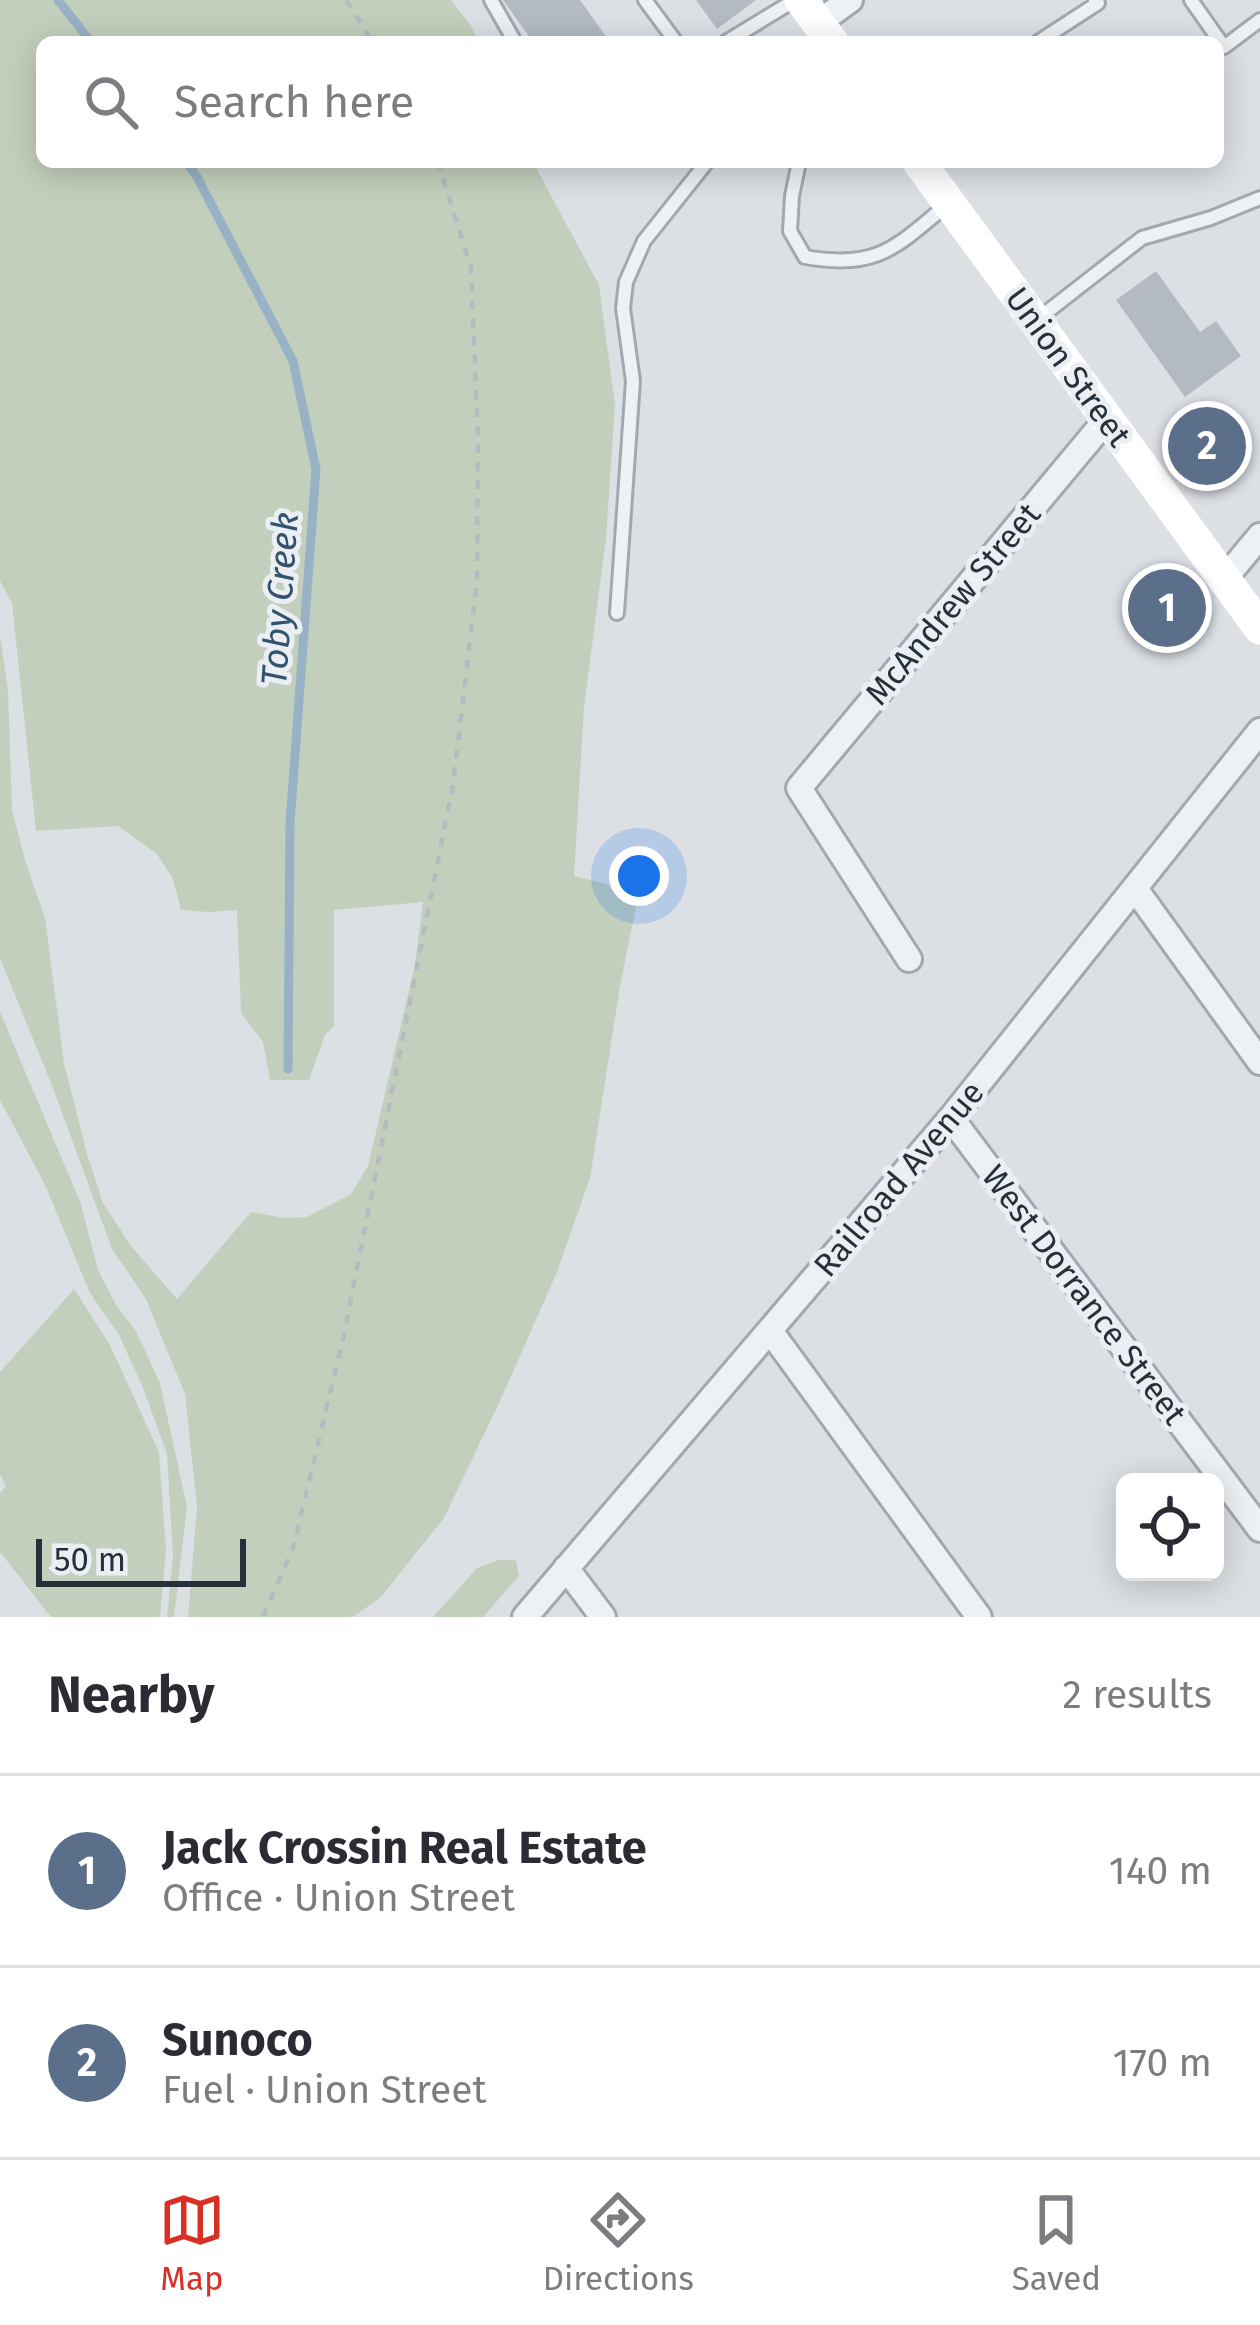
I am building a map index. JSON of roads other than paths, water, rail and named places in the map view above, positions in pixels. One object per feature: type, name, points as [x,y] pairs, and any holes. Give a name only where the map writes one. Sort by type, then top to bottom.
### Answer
[{"type":"main road","name":"Union Street","points":[[924,168],[1260,628]]},
{"type":"street","points":[[816,24],[850,0]]},
{"type":"street","name":"McAndrew Street","points":[[909,959],[800,788],[1106,420]]},
{"type":"street","points":[[1225,578],[1260,536]]},
{"type":"street","name":"Railroad Avenue","points":[[525,1617],[952,1118],[1260,731]]},
{"type":"street","points":[[1136,890],[1260,1062]]},
{"type":"street","name":"West Dorrance Street","points":[[952,1118],[1260,1529]]},
{"type":"street","points":[[771,1332],[980,1617]]},
{"type":"street","points":[[566,1568],[603,1617]]},
{"type":"lane","points":[[491,0],[511,36]]},
{"type":"lane","points":[[645,0],[672,36]]},
{"type":"lane","points":[[1047,36],[1098,3],[1096,0]]},
{"type":"lane","points":[[1191,0],[1216,36]]},
{"type":"lane","points":[[1224,47],[1260,20]]},
{"type":"lane","points":[[756,36],[816,24]]},
{"type":"lane","points":[[617,613],[632,381],[623,308],[626,282],[644,241],[702,168]]},
{"type":"lane","points":[[798,168],[790,231],[805,257],[838,263],[879,256],[949,203]]},
{"type":"lane","points":[[1035,321],[1142,238],[1260,198]]},
{"type":"waterway","name":"Toby Creek","points":[[58,0],[86,36]]},
{"type":"waterway","name":"Toby Creek","points":[[191,168],[293,361],[316,469],[290,823],[288,1069]]},
{"type":"place","name":"Sunoco","points":[[1207,446]]},
{"type":"place","name":"Jack Crossin Real Estate","points":[[1167,608]]}]
